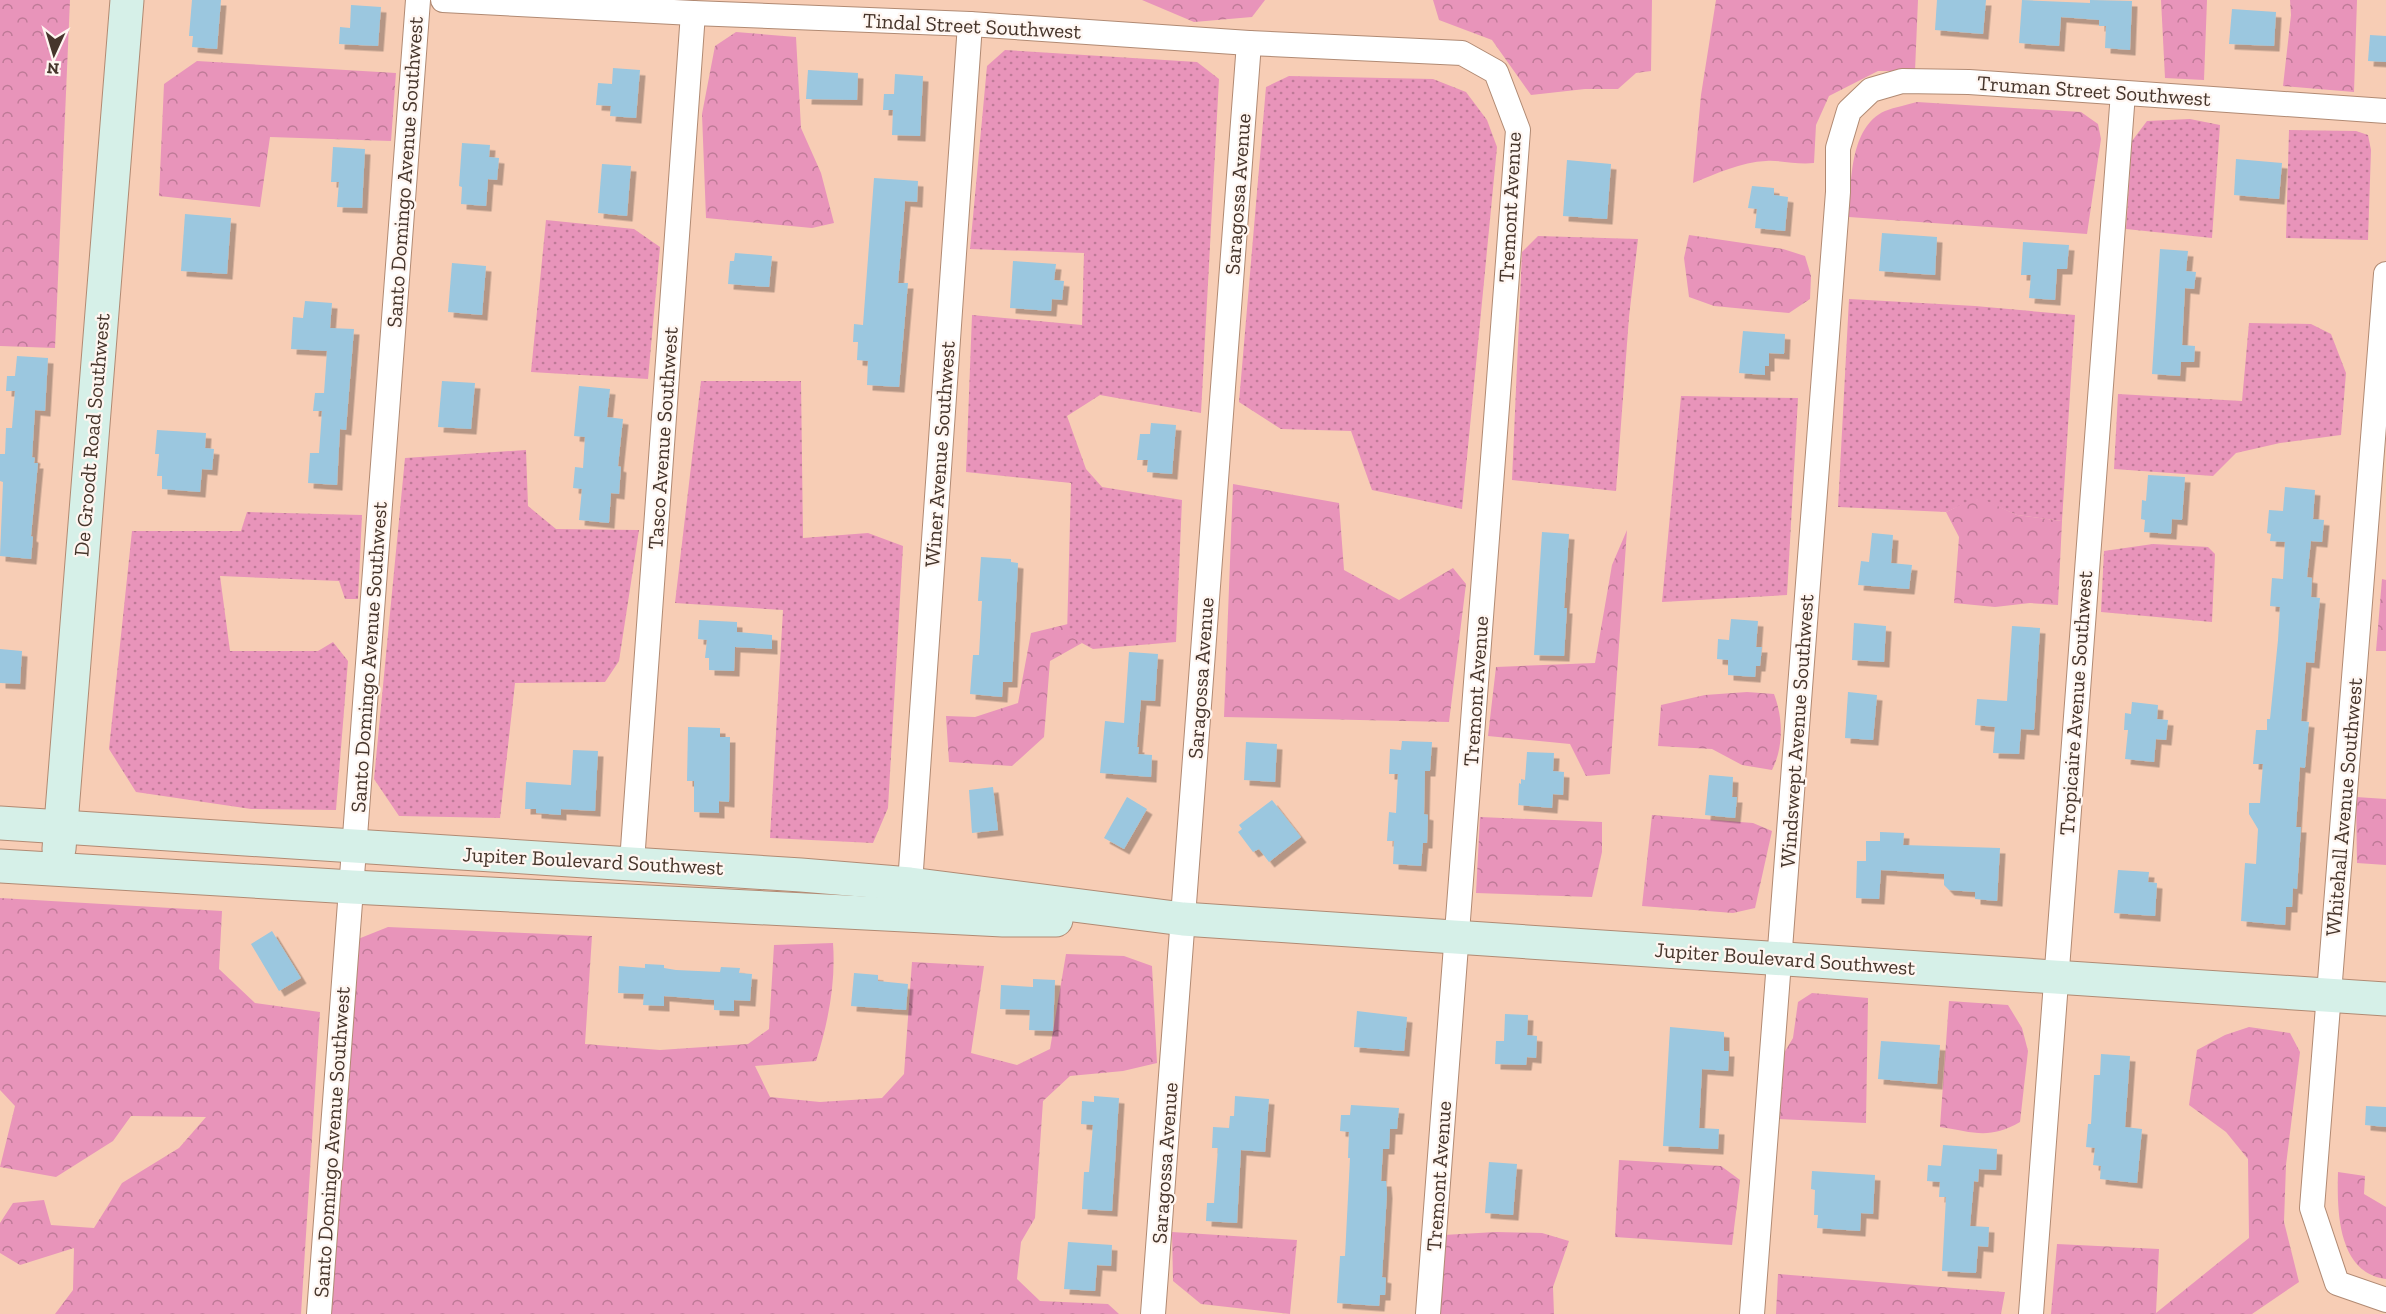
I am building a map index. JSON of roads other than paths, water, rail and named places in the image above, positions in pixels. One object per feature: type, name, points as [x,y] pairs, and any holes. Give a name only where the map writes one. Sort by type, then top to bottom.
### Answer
[{"type":"street","name":"De Groodt Road Southwest","points":[[57,869],[127,0]]},
{"type":"street","name":"Santo Domingo Avenue Southwest","points":[[319,1314],[418,0]]},
{"type":"street","name":"Tindal Street Southwest","points":[[443,0],[693,14],[970,24],[1249,43],[1462,53],[1496,72]]},
{"type":"street","name":"Tasco Avenue Southwest","points":[[632,862],[693,14]]},
{"type":"street","name":"Winer Avenue Southwest","points":[[910,884],[970,24]]},
{"type":"street","name":"Saragossa Avenue","points":[[1153,1314],[1249,43]]},
{"type":"street","name":"Tremont Avenue","points":[[1428,1314],[1518,130],[1496,72]]},
{"type":"street","name":"Truman Street Southwest","points":[[1838,148],[1849,111],[1871,90],[1902,81],[1970,82],[2386,111]]},
{"type":"street","name":"Tropicaire Avenue Southwest","points":[[2031,1314],[2123,93]]},
{"type":"street","name":"Windswept Avenue Southwest","points":[[1752,1314],[1838,192],[1838,148]]},
{"type":"street","name":"Whitehall Avenue Southwest","points":[[2386,274],[2382,380],[2328,996],[2312,1208],[2337,1283],[2386,1300]]},
{"type":"street","name":"Jupiter Boulevard Southwest","points":[[0,823],[355,847],[632,862],[910,884],[1183,919],[2386,999]]},
{"type":"street","name":"Jupiter Boulevard Southwest","points":[[0,866],[352,887],[1003,920],[1183,919]]}]
